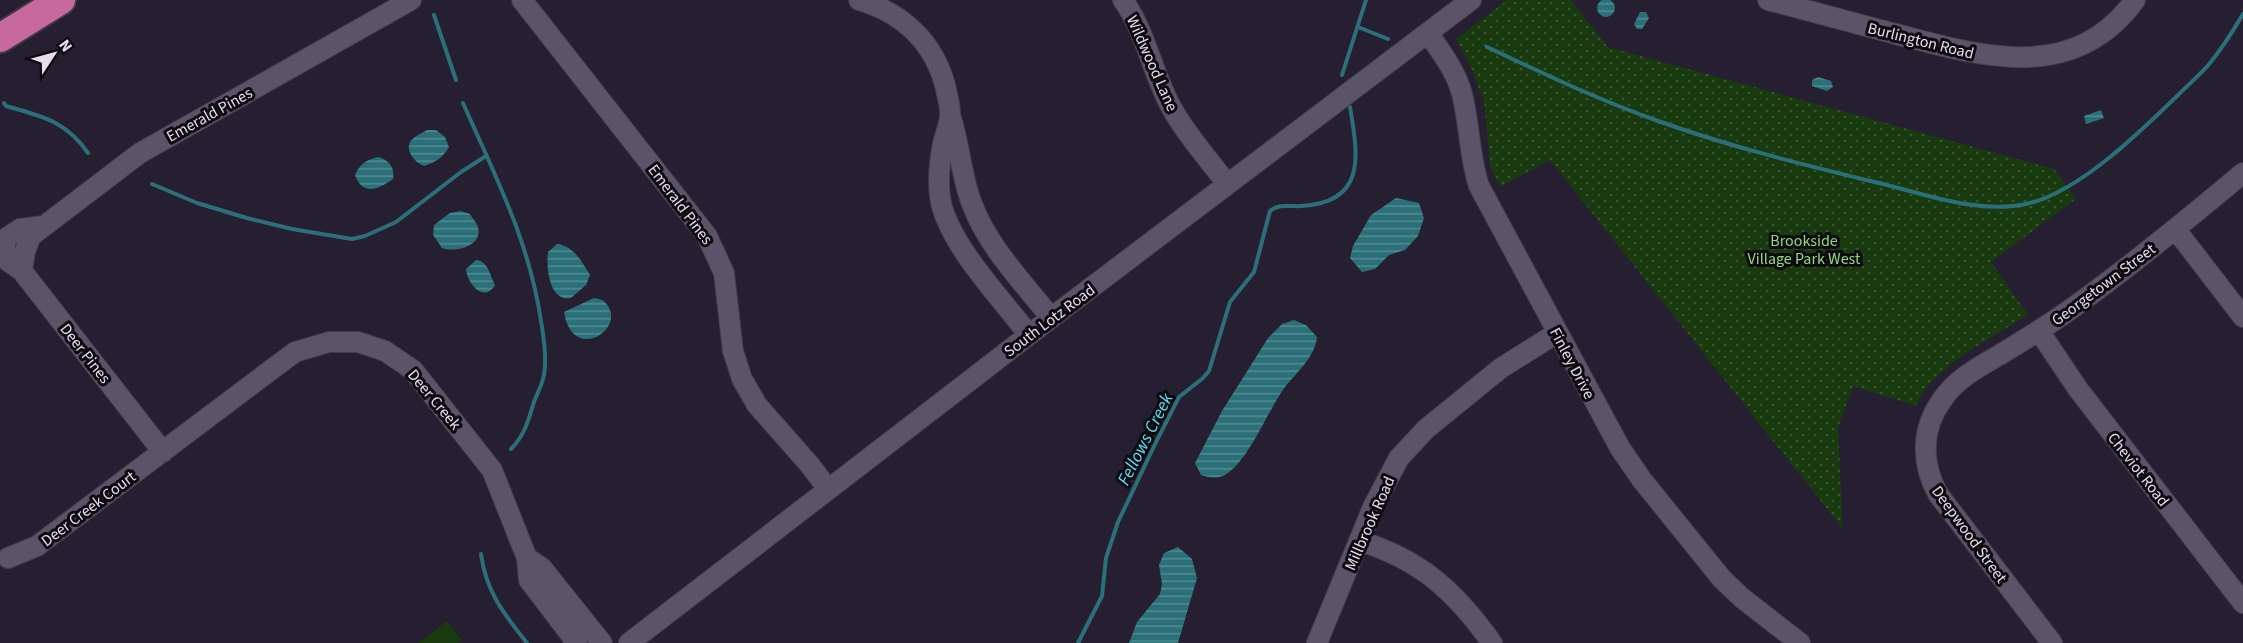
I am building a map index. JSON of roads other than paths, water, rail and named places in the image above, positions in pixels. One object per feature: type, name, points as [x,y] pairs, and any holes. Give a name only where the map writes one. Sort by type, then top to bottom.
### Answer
[{"type":"highway","points":[[0,38],[61,0]]},
{"type":"street","name":"Emerald Pines","points":[[22,270],[25,251],[31,236],[140,153],[411,0]]},
{"type":"street","name":"Emerald Pines","points":[[522,0],[707,236],[724,273],[733,351],[742,379],[757,405],[828,489]]},
{"type":"street","points":[[859,0],[896,16],[924,41],[941,73],[948,96],[950,116],[966,187],[975,211],[996,248],[1051,318]]},
{"type":"street","name":"Wildwood Lane","points":[[1123,0],[1141,29],[1161,85],[1176,116],[1227,184]]},
{"type":"street","name":"South Lotz Road","points":[[629,643],[1051,318],[1471,0]]},
{"type":"street","name":"Burlington Road","points":[[1768,0],[1961,51],[2004,58],[2048,56],[2076,46],[2108,28],[2135,0]]},
{"type":"street","name":"Finley Drive","points":[[1428,33],[1452,69],[1462,92],[1472,165],[1479,186],[1625,456],[1722,579],[1742,598],[1800,643]]},
{"type":"street","points":[[950,116],[943,145],[939,192],[948,223],[963,250],[1029,335]]},
{"type":"street","name":"Georgetown Street","points":[[1956,383],[2039,331],[2176,230],[2243,173]]},
{"type":"street","points":[[948,223],[975,211]]},
{"type":"street","name":"Deer Pines","points":[[47,225],[20,230],[5,239],[5,259],[22,270],[163,452]]},
{"type":"street","points":[[2176,230],[2243,317]]},
{"type":"street","name":"Cheviot Road","points":[[2039,331],[2078,389],[2243,603]]},
{"type":"street","name":"Millbrook Road","points":[[1317,643],[1383,484],[1399,458],[1415,439],[1500,368],[1557,333]]},
{"type":"street","name":"Deer Creek","points":[[163,452],[295,352],[314,345],[337,341],[358,342],[374,346],[413,370],[486,461],[496,479],[527,558],[530,580],[577,643]]},
{"type":"street","name":"Deepwood Street","points":[[1956,383],[1941,401],[1926,435],[1925,453],[1929,475],[1938,494],[2052,643]]},
{"type":"street","name":"Deer Creek Court","points":[[8,558],[38,546],[163,452]]},
{"type":"street","points":[[1360,541],[1400,557],[1437,580],[1462,603],[1492,643]]},
{"type":"street","name":"Deer Creek","points":[[527,558],[542,568],[602,643]]},
{"type":"waterway","name":"Fellows Creek","points":[[1342,75],[1366,0]]},
{"type":"waterway","points":[[1487,47],[1617,105],[1716,140],[1936,198],[1990,207],[2026,204],[2046,198],[2066,188],[2107,159],[2146,126],[2203,71],[2224,45],[2243,14]]},
{"type":"waterway","points":[[434,15],[456,80]]},
{"type":"waterway","points":[[1358,27],[1388,39]]},
{"type":"waterway","points":[[4,103],[6,106],[52,121],[71,134],[88,153]]},
{"type":"waterway","points":[[463,103],[510,209],[536,291],[545,348],[543,379],[525,428],[511,449]]},
{"type":"waterway","name":"Fellows Creek","points":[[1078,643],[1102,596],[1106,558],[1118,522],[1179,397],[1209,371],[1230,302],[1254,272],[1270,211],[1281,206],[1322,203],[1338,196],[1348,186],[1355,159],[1350,107]]},
{"type":"waterway","points":[[152,184],[197,203],[247,218],[292,229],[352,239],[365,236],[396,222],[461,172],[486,156]]},
{"type":"waterway","points":[[481,554],[483,568],[497,602],[527,643]]},
{"type":"park label","name":"Brookside Village Park West","points":[[1804,249]]}]
